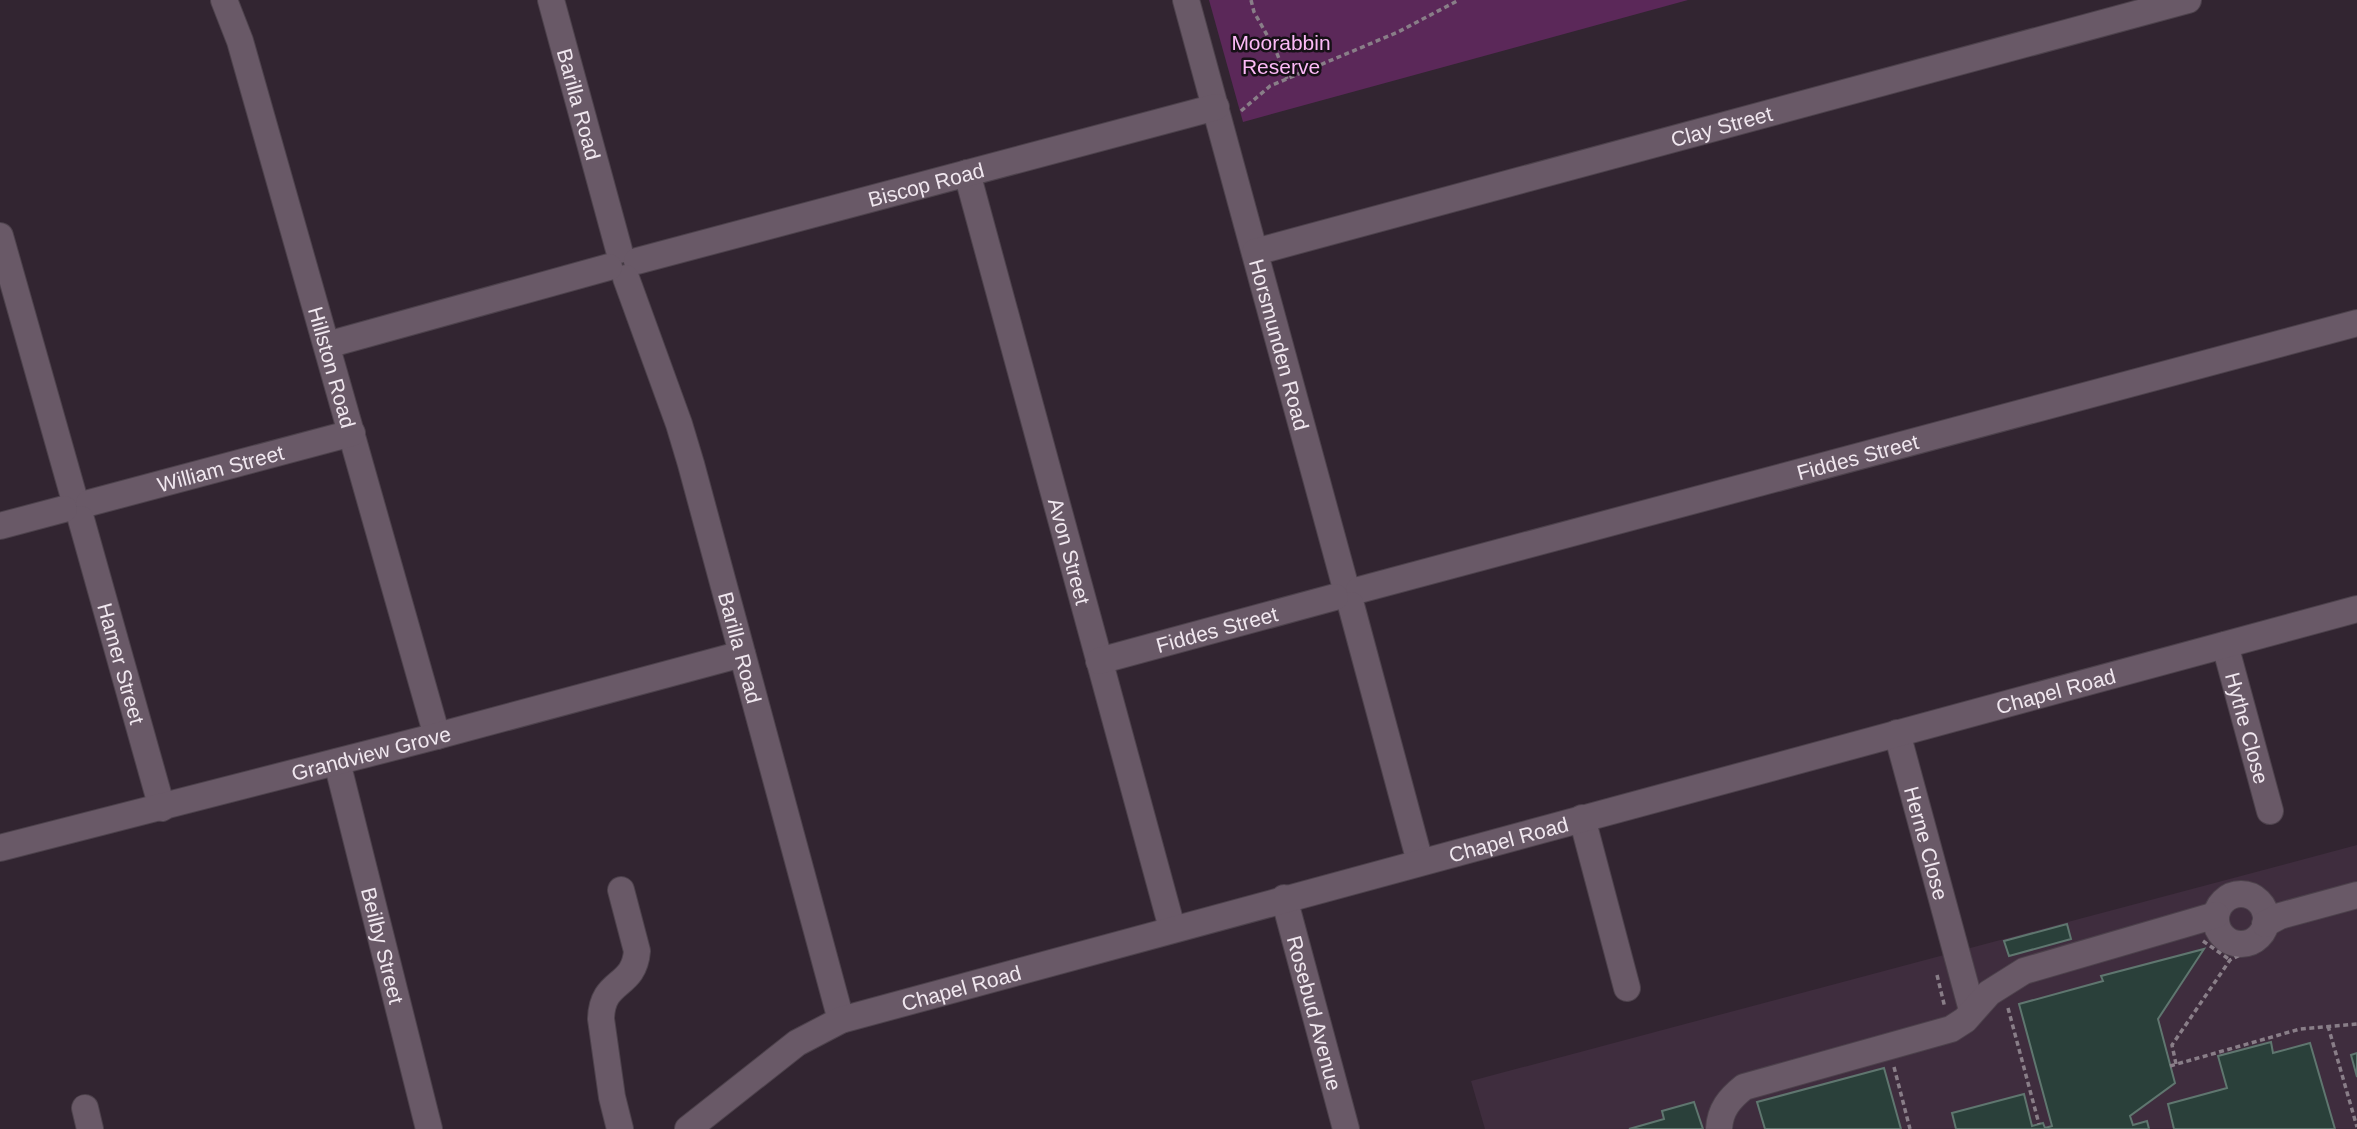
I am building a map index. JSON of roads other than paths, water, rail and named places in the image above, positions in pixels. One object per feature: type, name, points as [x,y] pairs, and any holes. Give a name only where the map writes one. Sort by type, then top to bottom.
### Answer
[{"type":"street","name":"Hillston Road","points":[[224,0],[240,41],[437,736]]},
{"type":"street","name":"Barilla Road","points":[[551,0],[623,264],[679,424],[841,1020]]},
{"type":"street","name":"Horsmunden Road","points":[[1186,0],[1420,862]]},
{"type":"street","name":"Clay Street","points":[[1255,252],[2188,0]]},
{"type":"street","name":"Biscop Road","points":[[327,345],[967,173],[1217,113]]},
{"type":"street","name":"Avon Street","points":[[967,173],[1172,928]]},
{"type":"street","name":"Hamer Street","points":[[0,236],[162,808]]},
{"type":"street","name":"Fiddes Street","points":[[1100,661],[2357,323]]},
{"type":"street","name":"William Street","points":[[0,526],[352,433]]},
{"type":"street","name":"Chapel Road","points":[[688,1129],[797,1043],[841,1020],[1172,928],[2357,609]]},
{"type":"street","name":"Hythe Close","points":[[2225,645],[2270,811]]},
{"type":"street","name":"Grandview Grove","points":[[0,848],[162,808],[742,654]]},
{"type":"street","name":"Herne Close","points":[[1897,733],[1972,1010]]},
{"type":"street","name":"Beilby Street","points":[[337,762],[429,1129]]},
{"type":"street","points":[[1583,818],[1628,988]]},
{"type":"street","points":[[620,1129],[606,1057],[601,1006],[611,989],[633,970],[636,960],[637,951],[621,890]]},
{"type":"street","points":[[1720,1129],[1724,1108],[1732,1096],[1744,1087],[1951,1030],[1965,1020],[1989,993],[2024,971],[2216,915],[2218,908],[2227,898],[2241,894],[2257,900],[2262,907],[2265,933],[2280,916],[2357,895]]},
{"type":"street","name":"Rosebud Avenue","points":[[1284,898],[1346,1129]]},
{"type":"park label","name":"Moorabbin Reserve","points":[[1281,54]]}]
